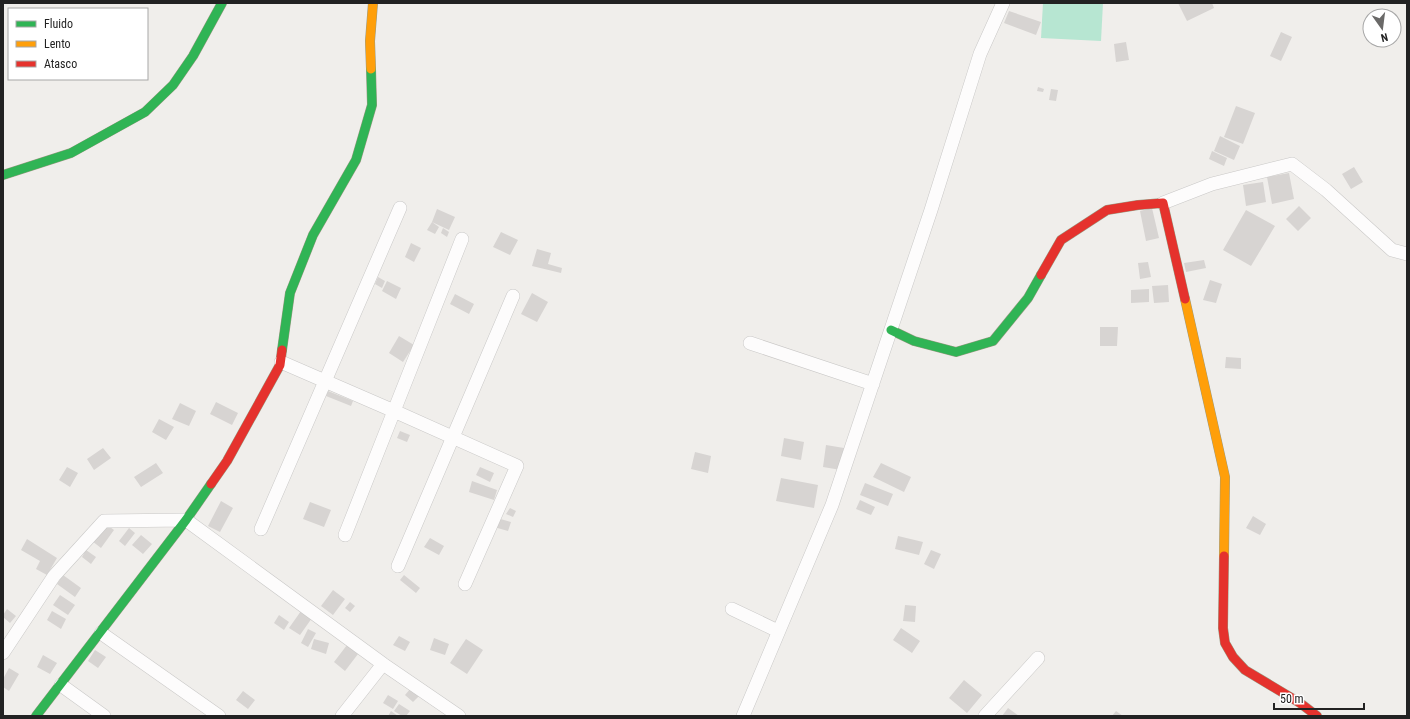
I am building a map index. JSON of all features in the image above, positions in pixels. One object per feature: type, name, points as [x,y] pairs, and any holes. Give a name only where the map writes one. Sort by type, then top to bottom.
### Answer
[{"type":"street","points":[[3,176],[71,152],[145,112],[173,85],[192,56],[222,3]]},
{"type":"street","points":[[36,716],[186,520],[227,461],[280,365],[290,293],[313,235],[356,160],[372,105],[370,41],[373,3]]},
{"type":"street","points":[[743,716],[832,505],[931,210],[980,54],[1003,3]]},
{"type":"street","points":[[891,330],[914,341],[956,352],[993,340],[1028,298],[1062,240],[1107,210],[1163,203],[1212,184],[1292,164],[1326,190],[1392,250],[1407,254]]},
{"type":"street","points":[[1163,203],[1225,477],[1225,643],[1233,657],[1245,670],[1300,703],[1317,716]]},
{"type":"street","points":[[261,529],[400,208]]},
{"type":"street","points":[[345,535],[462,239]]},
{"type":"street","points":[[398,566],[512,296]]},
{"type":"street","points":[[750,343],[873,384]]},
{"type":"street","points":[[281,362],[517,466],[465,584]]},
{"type":"street","points":[[3,653],[54,576],[104,521],[186,520],[383,664],[459,716]]},
{"type":"street","points":[[732,609],[778,632]]},
{"type":"street","points":[[101,633],[219,716]]},
{"type":"street","points":[[985,716],[1038,658]]},
{"type":"street","points":[[342,716],[383,664]]},
{"type":"street","points":[[61,685],[104,716]]},
{"type":"green space","points":[[1043,3],[1103,3],[1101,41],[1041,38]]},
{"type":"building","points":[[1178,3],[1212,3],[1214,8],[1187,21]]},
{"type":"building","points":[[1009,11],[1041,22],[1036,35],[1004,23]]},
{"type":"building","points":[[1281,32],[1292,37],[1281,61],[1270,56]]},
{"type":"building","points":[[1126,42],[1129,60],[1116,62],[1114,44]]},
{"type":"building","points":[[1038,87],[1044,89],[1043,92],[1037,91]]},
{"type":"building","points":[[1051,89],[1058,90],[1056,101],[1049,100]]},
{"type":"building","points":[[1236,106],[1255,113],[1243,144],[1224,137]]},
{"type":"building","points":[[1220,136],[1240,146],[1234,160],[1214,151]]},
{"type":"building","points":[[1212,151],[1227,158],[1224,166],[1209,159]]},
{"type":"building","points":[[1354,167],[1363,182],[1351,189],[1342,174]]},
{"type":"building","points":[[1289,173],[1294,199],[1272,204],[1267,177]]},
{"type":"building","points":[[1263,182],[1266,202],[1246,206],[1243,185]]},
{"type":"building","points":[[1299,206],[1311,218],[1298,231],[1286,219]]},
{"type":"building","points":[[1152,208],[1159,238],[1146,241],[1140,211]]},
{"type":"building","points":[[437,209],[455,217],[449,230],[432,222]]},
{"type":"building","points":[[1246,210],[1275,226],[1251,266],[1223,250]]},
{"type":"building","points":[[432,222],[439,227],[435,234],[427,230]]},
{"type":"building","points":[[443,228],[449,232],[447,237],[441,233]]},
{"type":"building","points":[[501,232],[518,240],[510,255],[493,247]]},
{"type":"building","points":[[411,243],[421,248],[414,262],[405,257]]},
{"type":"building","points":[[537,249],[551,253],[548,264],[562,268],[561,273],[532,266]]},
{"type":"building","points":[[1204,260],[1206,268],[1186,272],[1184,263]]},
{"type":"building","points":[[1148,262],[1151,277],[1140,279],[1138,263]]},
{"type":"building","points":[[378,277],[385,281],[382,288],[375,284]]},
{"type":"building","points":[[1210,280],[1222,284],[1216,303],[1203,300]]},
{"type":"building","points":[[387,281],[401,288],[396,299],[382,291]]},
{"type":"building","points":[[1168,285],[1169,302],[1154,303],[1152,286]]},
{"type":"building","points":[[1149,289],[1149,302],[1131,303],[1131,290]]},
{"type":"building","points":[[532,293],[548,302],[537,322],[521,314]]},
{"type":"building","points":[[455,294],[474,304],[469,314],[450,304]]},
{"type":"building","points":[[1100,327],[1118,327],[1117,346],[1100,346]]},
{"type":"building","points":[[399,336],[414,345],[403,362],[389,353]]},
{"type":"building","points":[[1226,357],[1241,358],[1241,369],[1225,368]]},
{"type":"building","points":[[328,391],[353,401],[351,406],[326,396]]},
{"type":"building","points":[[216,402],[238,413],[232,425],[210,414]]},
{"type":"building","points":[[180,403],[196,411],[189,426],[172,419]]},
{"type":"building","points":[[159,419],[174,427],[166,440],[152,432]]},
{"type":"building","points":[[400,431],[410,435],[407,442],[397,438]]},
{"type":"building","points":[[784,438],[804,442],[801,460],[781,456]]},
{"type":"building","points":[[826,445],[844,448],[841,470],[823,467]]},
{"type":"building","points":[[103,448],[111,458],[94,470],[87,459]]},
{"type":"building","points":[[695,452],[711,456],[708,473],[691,469]]},
{"type":"building","points":[[156,463],[163,473],[141,487],[134,477]]},
{"type":"building","points":[[881,463],[911,477],[904,492],[873,477]]},
{"type":"building","points":[[67,467],[78,473],[70,487],[59,480]]},
{"type":"building","points":[[480,467],[494,473],[490,482],[476,475]]},
{"type":"building","points":[[781,478],[818,485],[814,508],[776,501]]},
{"type":"building","points":[[472,481],[497,490],[494,500],[469,492]]},
{"type":"building","points":[[865,483],[893,494],[888,506],[860,495]]},
{"type":"building","points":[[860,500],[875,507],[871,515],[856,509]]},
{"type":"building","points":[[221,501],[233,508],[220,532],[208,526]]},
{"type":"building","points":[[310,502],[331,510],[324,527],[303,519]]},
{"type":"building","points":[[510,508],[516,511],[513,517],[506,514]]},
{"type":"building","points":[[1253,516],[1266,524],[1260,535],[1246,528]]},
{"type":"building","points":[[497,518],[511,522],[508,531],[494,527]]},
{"type":"building","points":[[106,524],[114,530],[101,548],[92,541]]},
{"type":"building","points":[[129,528],[135,533],[125,546],[119,541]]},
{"type":"building","points":[[141,535],[152,544],[143,554],[132,545]]},
{"type":"building","points":[[898,536],[923,542],[919,555],[895,549]]},
{"type":"building","points":[[430,538],[444,546],[439,555],[424,547]]},
{"type":"building","points":[[27,539],[57,558],[47,575],[36,569],[40,561],[21,550]]},
{"type":"building","points":[[86,550],[96,557],[91,564],[82,557]]},
{"type":"building","points":[[931,550],[941,554],[934,569],[924,564]]},
{"type":"building","points":[[63,575],[81,588],[75,597],[57,584]]},
{"type":"building","points":[[404,575],[420,588],[416,593],[400,580]]},
{"type":"building","points":[[333,590],[345,599],[333,615],[321,606]]},
{"type":"building","points":[[60,595],[75,605],[68,615],[53,605]]},
{"type":"building","points":[[350,602],[355,606],[350,612],[345,608]]},
{"type":"building","points":[[905,605],[916,606],[915,622],[903,621]]},
{"type":"building","points":[[7,609],[16,616],[10,623],[3,617]]},
{"type":"building","points":[[52,611],[66,619],[61,629],[47,620]]},
{"type":"building","points":[[301,611],[312,618],[300,635],[289,628]]},
{"type":"building","points":[[279,615],[289,622],[284,630],[274,623]]},
{"type":"building","points":[[901,628],[920,641],[912,653],[893,640]]},
{"type":"building","points":[[308,629],[316,633],[308,647],[301,643]]},
{"type":"building","points":[[399,636],[410,642],[405,651],[393,645]]},
{"type":"building","points":[[434,638],[449,644],[445,655],[430,650]]},
{"type":"building","points":[[314,639],[329,643],[326,654],[311,649]]},
{"type":"building","points":[[466,639],[483,650],[467,674],[450,663]]},
{"type":"building","points":[[347,645],[358,654],[345,671],[334,662]]},
{"type":"building","points":[[95,650],[106,657],[98,668],[88,661]]},
{"type":"building","points":[[43,655],[57,663],[50,674],[37,667]]},
{"type":"building","points":[[9,668],[19,674],[9,691],[3,687],[3,679]]},
{"type":"building","points":[[964,680],[982,695],[967,713],[949,698]]},
{"type":"building","points":[[411,688],[420,695],[413,702],[405,695]]},
{"type":"building","points":[[243,691],[255,700],[248,709],[236,700]]},
{"type":"building","points":[[388,695],[398,701],[393,709],[383,703]]},
{"type":"building","points":[[399,704],[410,711],[406,716],[402,716],[394,711]]},
{"type":"building","points":[[1008,708],[1019,716],[1002,716]]},
{"type":"building","points":[[391,711],[398,716],[388,716]]},
{"type":"building","points":[[1116,711],[1123,716],[1112,716]]},
{"type":"traffic: fast","points":[[3,175],[71,153],[145,112],[173,85],[193,56],[222,3]]},
{"type":"traffic: fast","points":[[282,350],[290,293],[313,235],[356,160],[372,105],[371,69]]},
{"type":"traffic: fast","points":[[891,330],[914,341],[956,352],[993,341],[1028,298],[1041,275]]},
{"type":"traffic: fast","points":[[36,716],[186,520],[211,484]]},
{"type":"traffic: slow","points":[[371,69],[370,41],[373,3]]},
{"type":"traffic: slow","points":[[1185,299],[1225,477],[1224,556]]},
{"type":"traffic: jam","points":[[1041,275],[1061,240],[1107,210],[1163,203],[1185,299]]},
{"type":"traffic: jam","points":[[211,484],[227,461],[280,365],[282,350]]},
{"type":"traffic: jam","points":[[1224,556],[1223,628],[1225,643],[1233,657],[1245,670],[1300,703],[1317,716]]}]
